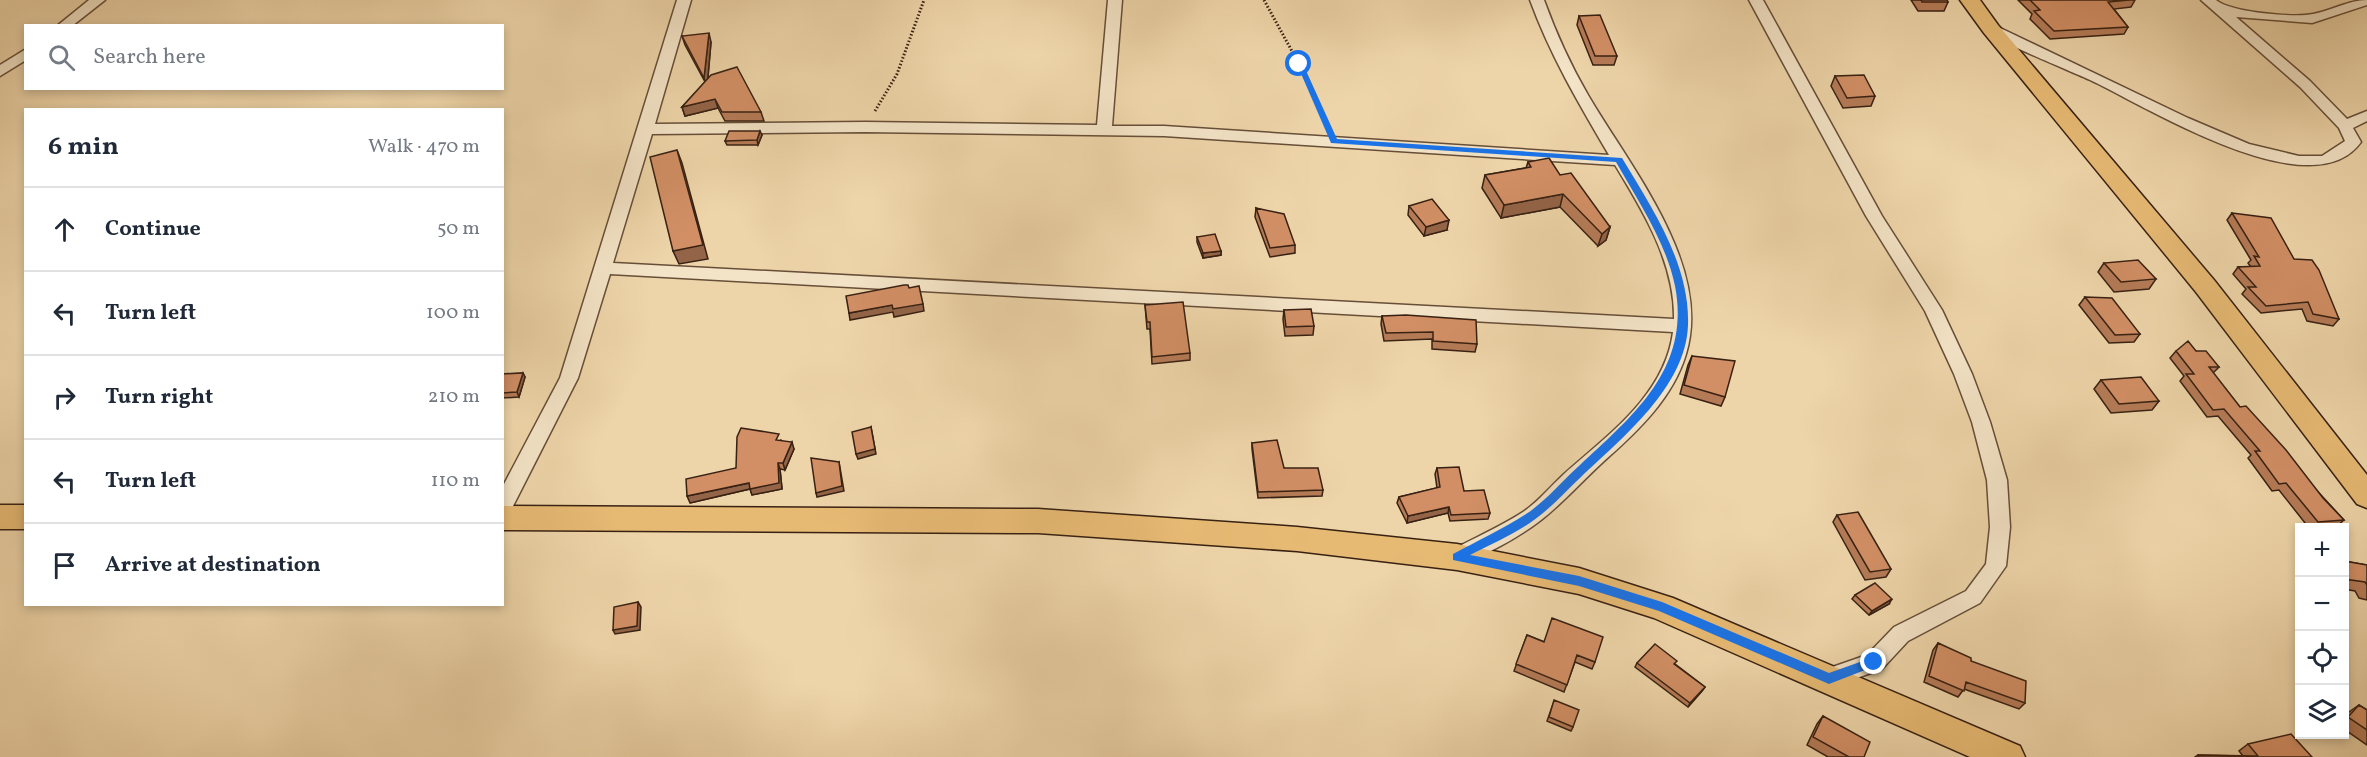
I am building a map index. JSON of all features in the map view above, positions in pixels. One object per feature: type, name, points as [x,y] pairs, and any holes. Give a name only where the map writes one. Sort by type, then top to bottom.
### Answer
[{"type":"main road","points":[[1970,0],[1991,29],[2205,286],[2367,496]]},
{"type":"main road","points":[[0,517],[24,517]]},
{"type":"main road","points":[[504,518],[1038,521],[1297,539],[1457,557],[1579,581],[1662,607],[2008,757]]},
{"type":"street","points":[[66,24],[98,0]]},
{"type":"street","points":[[504,504],[568,378],[604,268],[684,0]]},
{"type":"street","points":[[1104,129],[1115,0]]},
{"type":"street","points":[[1457,557],[1531,517],[1625,429],[1658,392],[1676,356],[1683,326],[1680,286],[1666,245],[1563,65],[1537,0]]},
{"type":"street","points":[[1756,0],[1874,216],[1933,310],[1964,374],[1981,422],[1997,480],[2000,526],[1996,566],[1973,597],[1934,615],[1901,634],[1874,662],[1829,678]]},
{"type":"street","points":[[2212,4],[2244,15],[2312,19],[2367,0]]},
{"type":"street","points":[[1991,29],[2205,131],[2263,153],[2291,160],[2322,161],[2341,154],[2352,142],[2345,126],[2305,84],[2212,4]]},
{"type":"street","points":[[0,72],[24,54]]},
{"type":"street","points":[[2345,126],[2367,115]]},
{"type":"street","points":[[646,129],[865,126],[1104,129],[1334,141],[1619,160]]},
{"type":"street","points":[[604,268],[1683,326]]},
{"type":"path","points":[[865,126],[897,74],[924,0]]},
{"type":"path","points":[[1264,0],[1299,64],[1334,141]]},
{"type":"building","points":[[1921,0],[1947,0],[1948,2],[1922,2]]},
{"type":"building","points":[[2030,0],[2129,0],[2108,2],[2128,27],[2054,31],[2034,11],[2040,10]]},
{"type":"building","points":[[1600,15],[1617,56],[1595,56],[1579,16]]},
{"type":"building","points":[[709,33],[704,78],[682,36]]},
{"type":"building","points":[[737,67],[761,112],[722,112],[715,99],[682,107],[711,75]]},
{"type":"building","points":[[1864,75],[1875,96],[1847,98],[1835,76]]},
{"type":"building","points":[[729,131],[760,131],[757,140],[725,141]]},
{"type":"building","points":[[677,150],[703,245],[673,251],[650,157]]},
{"type":"building","points":[[1549,158],[1560,175],[1571,173],[1610,227],[1602,234],[1563,194],[1504,205],[1485,175],[1531,167],[1528,162]]},
{"type":"building","points":[[1432,199],[1449,220],[1426,227],[1409,206]]},
{"type":"building","points":[[1256,208],[1284,214],[1295,245],[1270,248]]},
{"type":"building","points":[[2232,213],[2271,218],[2294,259],[2312,260],[2319,270],[2339,319],[2313,314],[2308,302],[2266,306],[2248,287],[2256,287],[2238,267],[2260,266],[2254,256],[2259,257]]},
{"type":"building","points":[[1215,234],[1221,251],[1203,253],[1197,237]]},
{"type":"building","points":[[2138,260],[2156,279],[2121,282],[2104,263]]},
{"type":"building","points":[[908,285],[909,288],[919,286],[923,304],[893,309],[892,305],[849,313],[846,296]]},
{"type":"building","points":[[2085,297],[2112,298],[2140,334],[2115,335]]},
{"type":"building","points":[[1183,302],[1190,353],[1152,357],[1150,322],[1147,322],[1145,305]]},
{"type":"building","points":[[1311,309],[1314,326],[1286,327],[1284,310]]},
{"type":"building","points":[[1406,315],[1476,320],[1477,344],[1433,341],[1433,332],[1386,333],[1382,316]]},
{"type":"building","points":[[2188,341],[2196,351],[2206,351],[2219,367],[2209,367],[2240,407],[2246,406],[2344,520],[2318,522],[2286,483],[2279,484],[2255,451],[2260,451],[2224,409],[2213,410],[2186,374],[2194,374],[2176,351]]},
{"type":"building","points":[[1692,356],[1735,361],[1725,397],[1684,385]]},
{"type":"building","points":[[523,373],[517,392],[504,393],[504,374]]},
{"type":"building","points":[[2141,377],[2159,401],[2119,404],[2101,380]]},
{"type":"building","points":[[871,427],[875,449],[856,454],[852,432]]},
{"type":"building","points":[[741,428],[779,434],[776,440],[792,442],[783,463],[778,463],[779,483],[750,489],[749,483],[687,496],[686,479],[736,468],[737,437]]},
{"type":"building","points":[[1277,440],[1284,468],[1318,468],[1323,490],[1258,492],[1252,443]]},
{"type":"building","points":[[811,458],[839,462],[842,486],[816,493]]},
{"type":"building","points":[[1459,467],[1464,491],[1484,490],[1490,513],[1451,515],[1449,507],[1408,516],[1399,497],[1440,487],[1437,468]]},
{"type":"building","points":[[1858,512],[1891,569],[1870,572],[1837,515]]},
{"type":"building","points":[[2349,562],[2367,565],[2367,585],[2365,582],[2349,580]]},
{"type":"building","points":[[1875,583],[1892,599],[1872,611],[1855,595]]},
{"type":"building","points":[[638,602],[637,626],[613,630],[614,607]]},
{"type":"building","points":[[1552,618],[1603,637],[1595,662],[1577,655],[1567,685],[1516,664],[1527,635],[1544,642]]},
{"type":"building","points":[[1938,643],[1971,658],[1971,661],[2026,681],[2025,703],[1966,682],[1964,691],[1929,676]]},
{"type":"building","points":[[1655,644],[1677,661],[1674,664],[1705,687],[1690,703],[1637,663]]},
{"type":"building","points":[[1554,700],[1579,710],[1573,727],[1549,717]]},
{"type":"building","points":[[2359,705],[2367,710],[2367,730],[2349,718]]},
{"type":"building","points":[[1823,716],[1870,742],[1864,757],[1849,757],[1813,737]]},
{"type":"building","points":[[2291,734],[2312,757],[2199,757],[2198,755],[2258,756],[2248,744]]},
{"type":"route","points":[[1299,64],[1334,141],[1619,160],[1666,245],[1680,286],[1683,326],[1676,356],[1658,392],[1625,429],[1531,517],[1457,557],[1579,581],[1662,607],[1829,678],[1874,662]]}]
